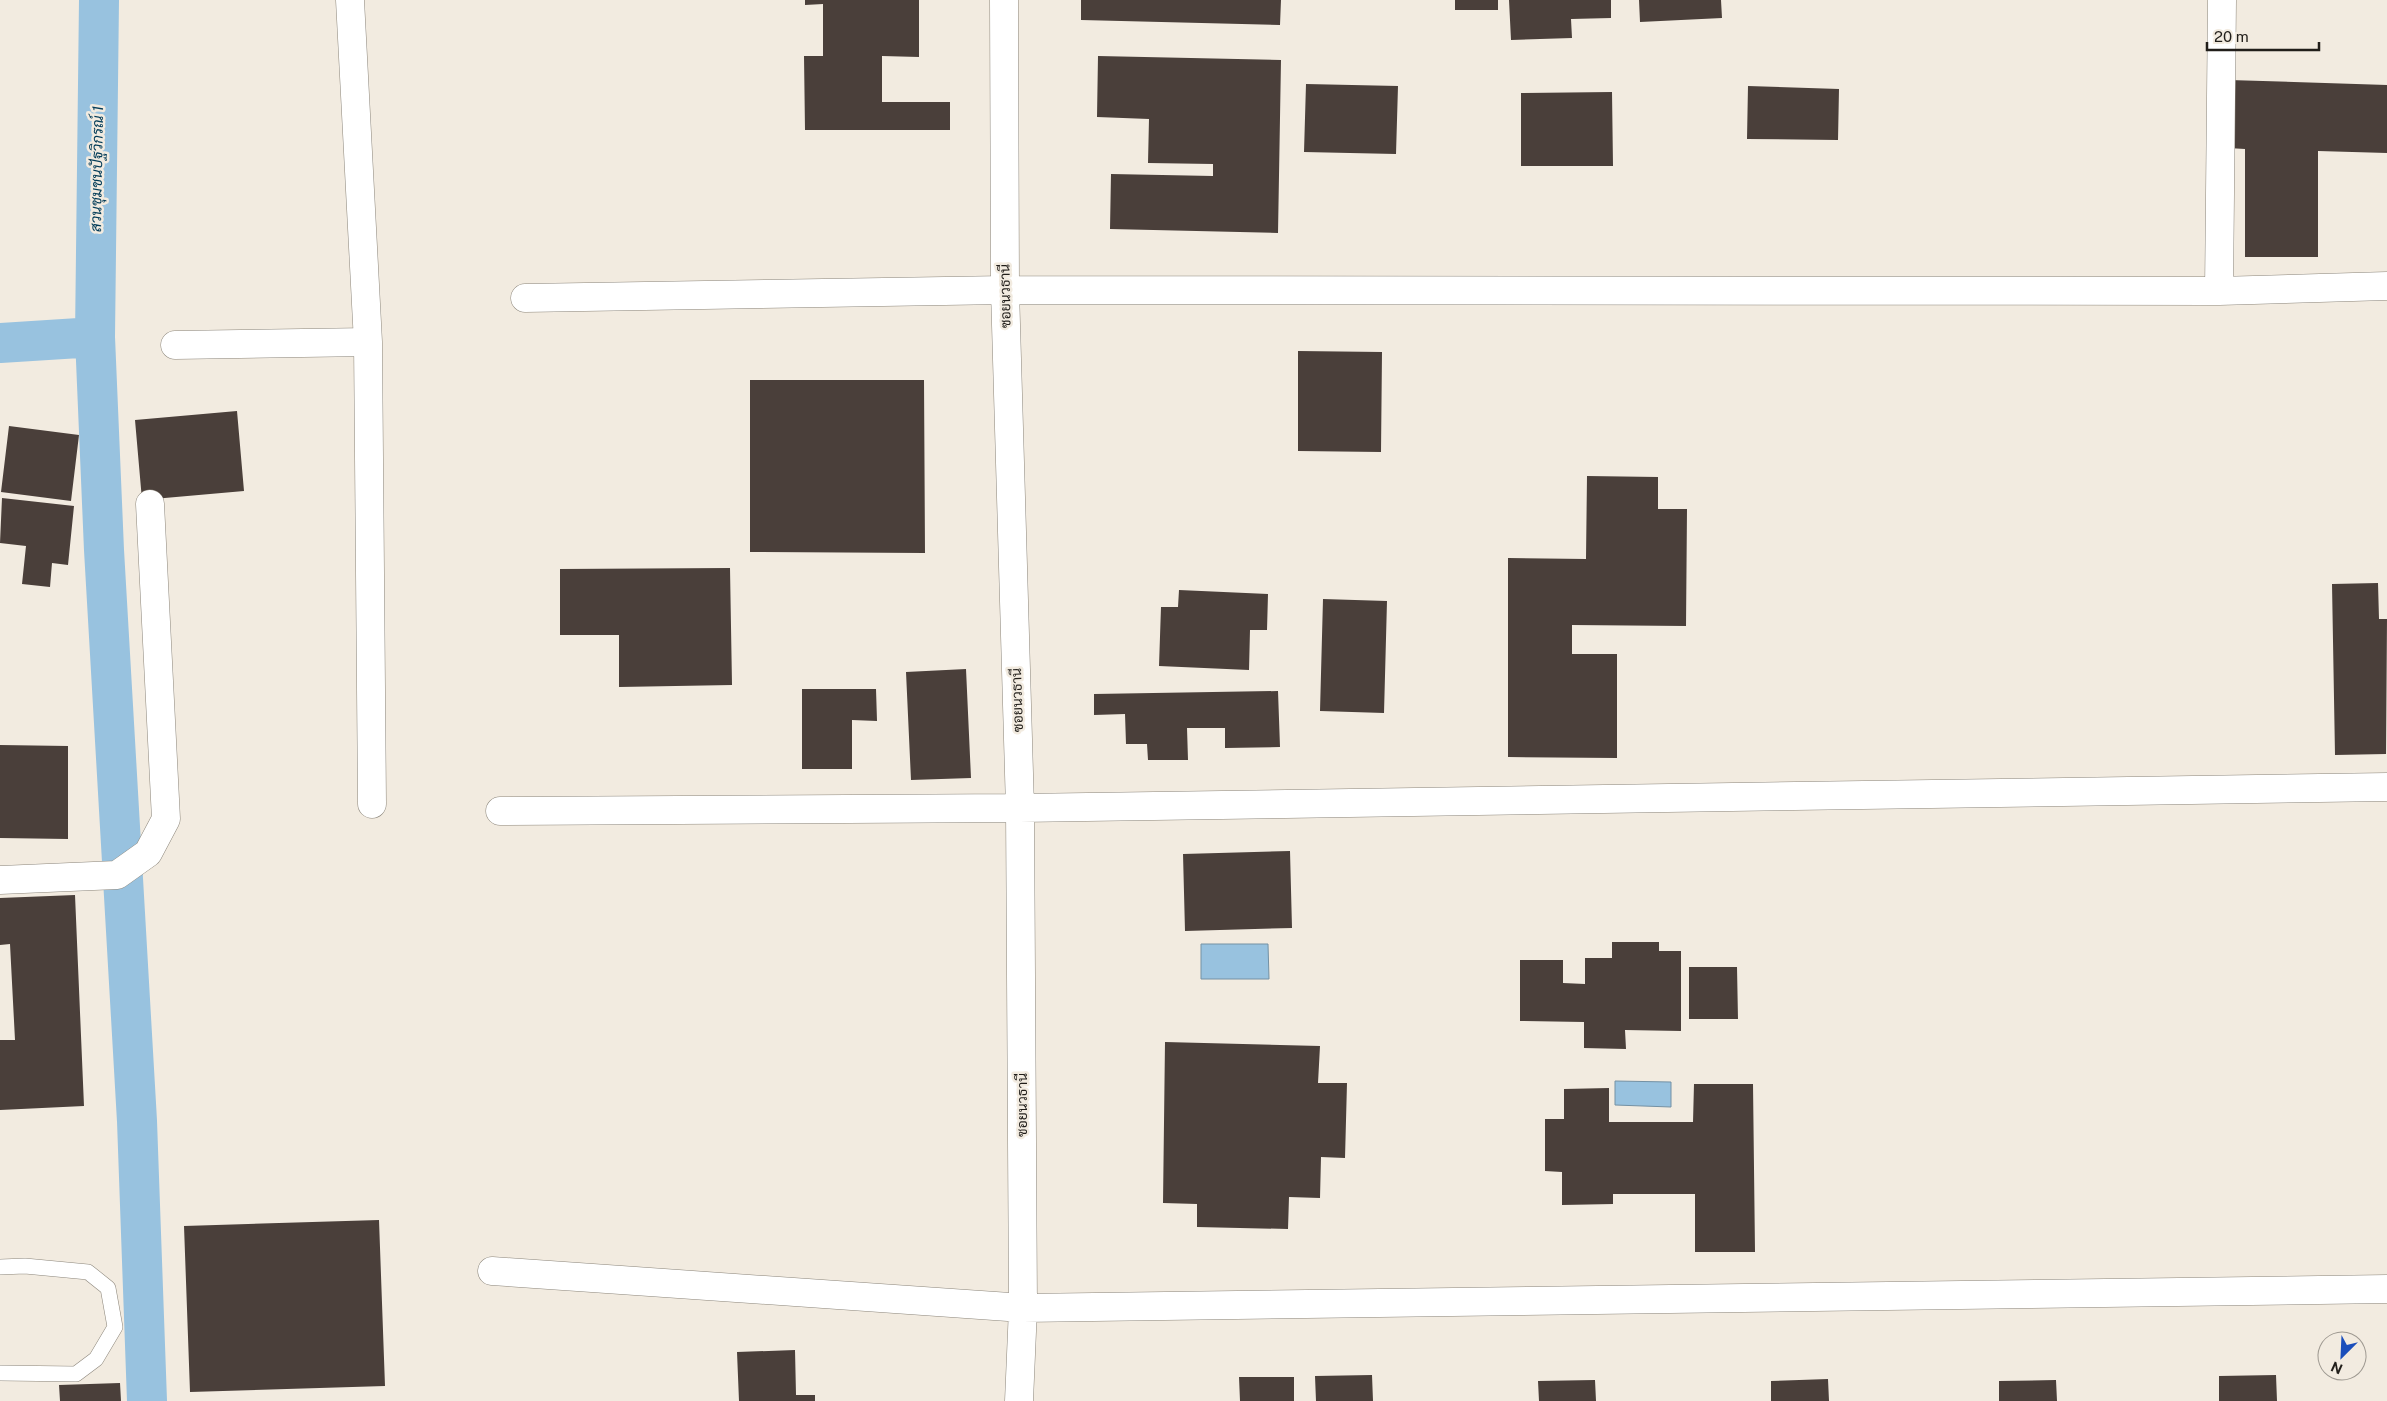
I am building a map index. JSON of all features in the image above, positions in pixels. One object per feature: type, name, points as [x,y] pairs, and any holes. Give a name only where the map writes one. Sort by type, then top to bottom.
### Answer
[{"type":"street","points":[[350,0],[368,342],[372,804]]},
{"type":"street","name":"ซอยนวธานี","points":[[1004,0],[1005,290],[1020,808],[1023,1308],[1019,1401]]},
{"type":"street","points":[[2219,290],[2222,0]]},
{"type":"street","points":[[524,298],[1005,290],[2219,290],[2387,286]]},
{"type":"street","points":[[175,345],[368,342]]},
{"type":"street","points":[[0,880],[125,869],[148,853],[166,819],[150,504]]},
{"type":"street","points":[[500,811],[1020,808],[2387,787]]},
{"type":"street","points":[[492,1272],[1023,1308],[2387,1289]]},
{"type":"lane","points":[[0,1267],[25,1266],[88,1272],[108,1288],[114,1327],[96,1359],[76,1374],[0,1373]]},
{"type":"water","points":[[1201,944],[1268,944],[1269,979],[1201,979]]},
{"type":"water","points":[[1615,1081],[1671,1082],[1671,1107],[1615,1105]]},
{"type":"building","points":[[805,0],[919,0],[919,57],[882,56],[882,102],[950,102],[950,130],[805,130],[804,56],[823,56],[823,4],[805,5]]},
{"type":"building","points":[[1081,0],[1281,0],[1280,25],[1081,20]]},
{"type":"building","points":[[1455,0],[1498,0],[1498,10],[1455,10]]},
{"type":"building","points":[[1509,0],[1611,0],[1611,18],[1571,19],[1572,38],[1511,40]]},
{"type":"building","points":[[1639,0],[1721,0],[1722,18],[1640,22]]},
{"type":"building","points":[[1098,56],[1281,60],[1278,233],[1110,229],[1111,174],[1213,176],[1213,164],[1148,163],[1149,119],[1097,117]]},
{"type":"building","points":[[2229,80],[2387,85],[2387,153],[2318,151],[2318,257],[2245,257],[2245,149],[2228,148]]},
{"type":"building","points":[[1306,84],[1398,86],[1396,154],[1304,152]]},
{"type":"building","points":[[1748,86],[1839,89],[1838,140],[1747,139]]},
{"type":"building","points":[[1612,92],[1613,166],[1521,166],[1521,93]]},
{"type":"building","points":[[1298,351],[1382,352],[1381,452],[1298,451]]},
{"type":"building","points":[[750,380],[924,380],[925,553],[750,552]]},
{"type":"building","points":[[237,411],[244,491],[142,500],[135,420]]},
{"type":"building","points":[[9,426],[79,435],[71,501],[1,492]]},
{"type":"building","points":[[1587,476],[1658,477],[1658,509],[1687,509],[1686,626],[1572,625],[1572,654],[1617,654],[1617,758],[1508,757],[1508,558],[1586,559]]},
{"type":"building","points":[[2,498],[74,506],[68,565],[52,563],[50,587],[22,584],[26,546],[0,543]]},
{"type":"building","points":[[730,568],[732,685],[619,687],[619,635],[560,635],[560,569]]},
{"type":"building","points":[[2378,583],[2379,619],[2387,619],[2386,754],[2335,755],[2332,584]]},
{"type":"building","points":[[1179,590],[1268,594],[1267,630],[1250,630],[1249,670],[1159,666],[1161,607],[1178,607]]},
{"type":"building","points":[[1323,599],[1387,601],[1384,713],[1320,711]]},
{"type":"building","points":[[966,669],[971,778],[911,780],[906,672]]},
{"type":"building","points":[[802,689],[876,689],[877,721],[852,720],[852,769],[802,769]]},
{"type":"building","points":[[1278,691],[1280,747],[1225,748],[1225,728],[1187,728],[1188,760],[1148,760],[1147,744],[1126,744],[1125,714],[1094,715],[1094,694]]},
{"type":"building","points":[[0,745],[68,746],[68,839],[0,838]]},
{"type":"building","points":[[1290,851],[1292,928],[1185,931],[1183,854]]},
{"type":"building","points":[[75,895],[84,1106],[0,1110],[0,1040],[15,1040],[10,944],[0,945],[0,898]]},
{"type":"building","points":[[1612,942],[1659,942],[1659,951],[1681,951],[1681,1031],[1625,1030],[1626,1049],[1584,1048],[1584,1022],[1520,1021],[1520,960],[1563,960],[1563,983],[1585,984],[1585,958],[1612,958]]},
{"type":"building","points":[[1689,967],[1737,967],[1738,1019],[1689,1019]]},
{"type":"building","points":[[1165,1042],[1320,1046],[1318,1083],[1347,1083],[1345,1158],[1321,1157],[1320,1198],[1289,1197],[1288,1229],[1197,1227],[1197,1204],[1163,1203]]},
{"type":"building","points":[[1694,1084],[1753,1084],[1755,1252],[1695,1252],[1695,1194],[1613,1194],[1613,1204],[1562,1205],[1562,1172],[1545,1171],[1545,1119],[1564,1119],[1564,1089],[1609,1088],[1609,1122],[1693,1122]]},
{"type":"building","points":[[379,1220],[385,1386],[190,1392],[184,1226]]},
{"type":"building","points":[[795,1350],[796,1395],[815,1395],[815,1401],[739,1401],[737,1352]]},
{"type":"building","points":[[1372,1375],[1373,1401],[1316,1401],[1315,1376]]},
{"type":"building","points":[[2276,1375],[2277,1401],[2219,1401],[2219,1376]]},
{"type":"building","points":[[1239,1377],[1294,1377],[1294,1401],[1240,1401]]},
{"type":"building","points":[[1828,1379],[1829,1401],[1771,1401],[1771,1381]]},
{"type":"building","points":[[1595,1380],[1596,1401],[1539,1401],[1538,1381]]},
{"type":"building","points":[[2056,1380],[2057,1401],[1999,1401],[1999,1381]]},
{"type":"building","points":[[120,1383],[121,1401],[60,1401],[59,1385]]},
{"type":"waterway","name":"สวนชุมชนปัฐวิกรณ์ 1","points":[[99,0],[95,337],[104,550],[137,1121],[147,1401]]},
{"type":"waterway","points":[[0,343],[95,337]]}]
